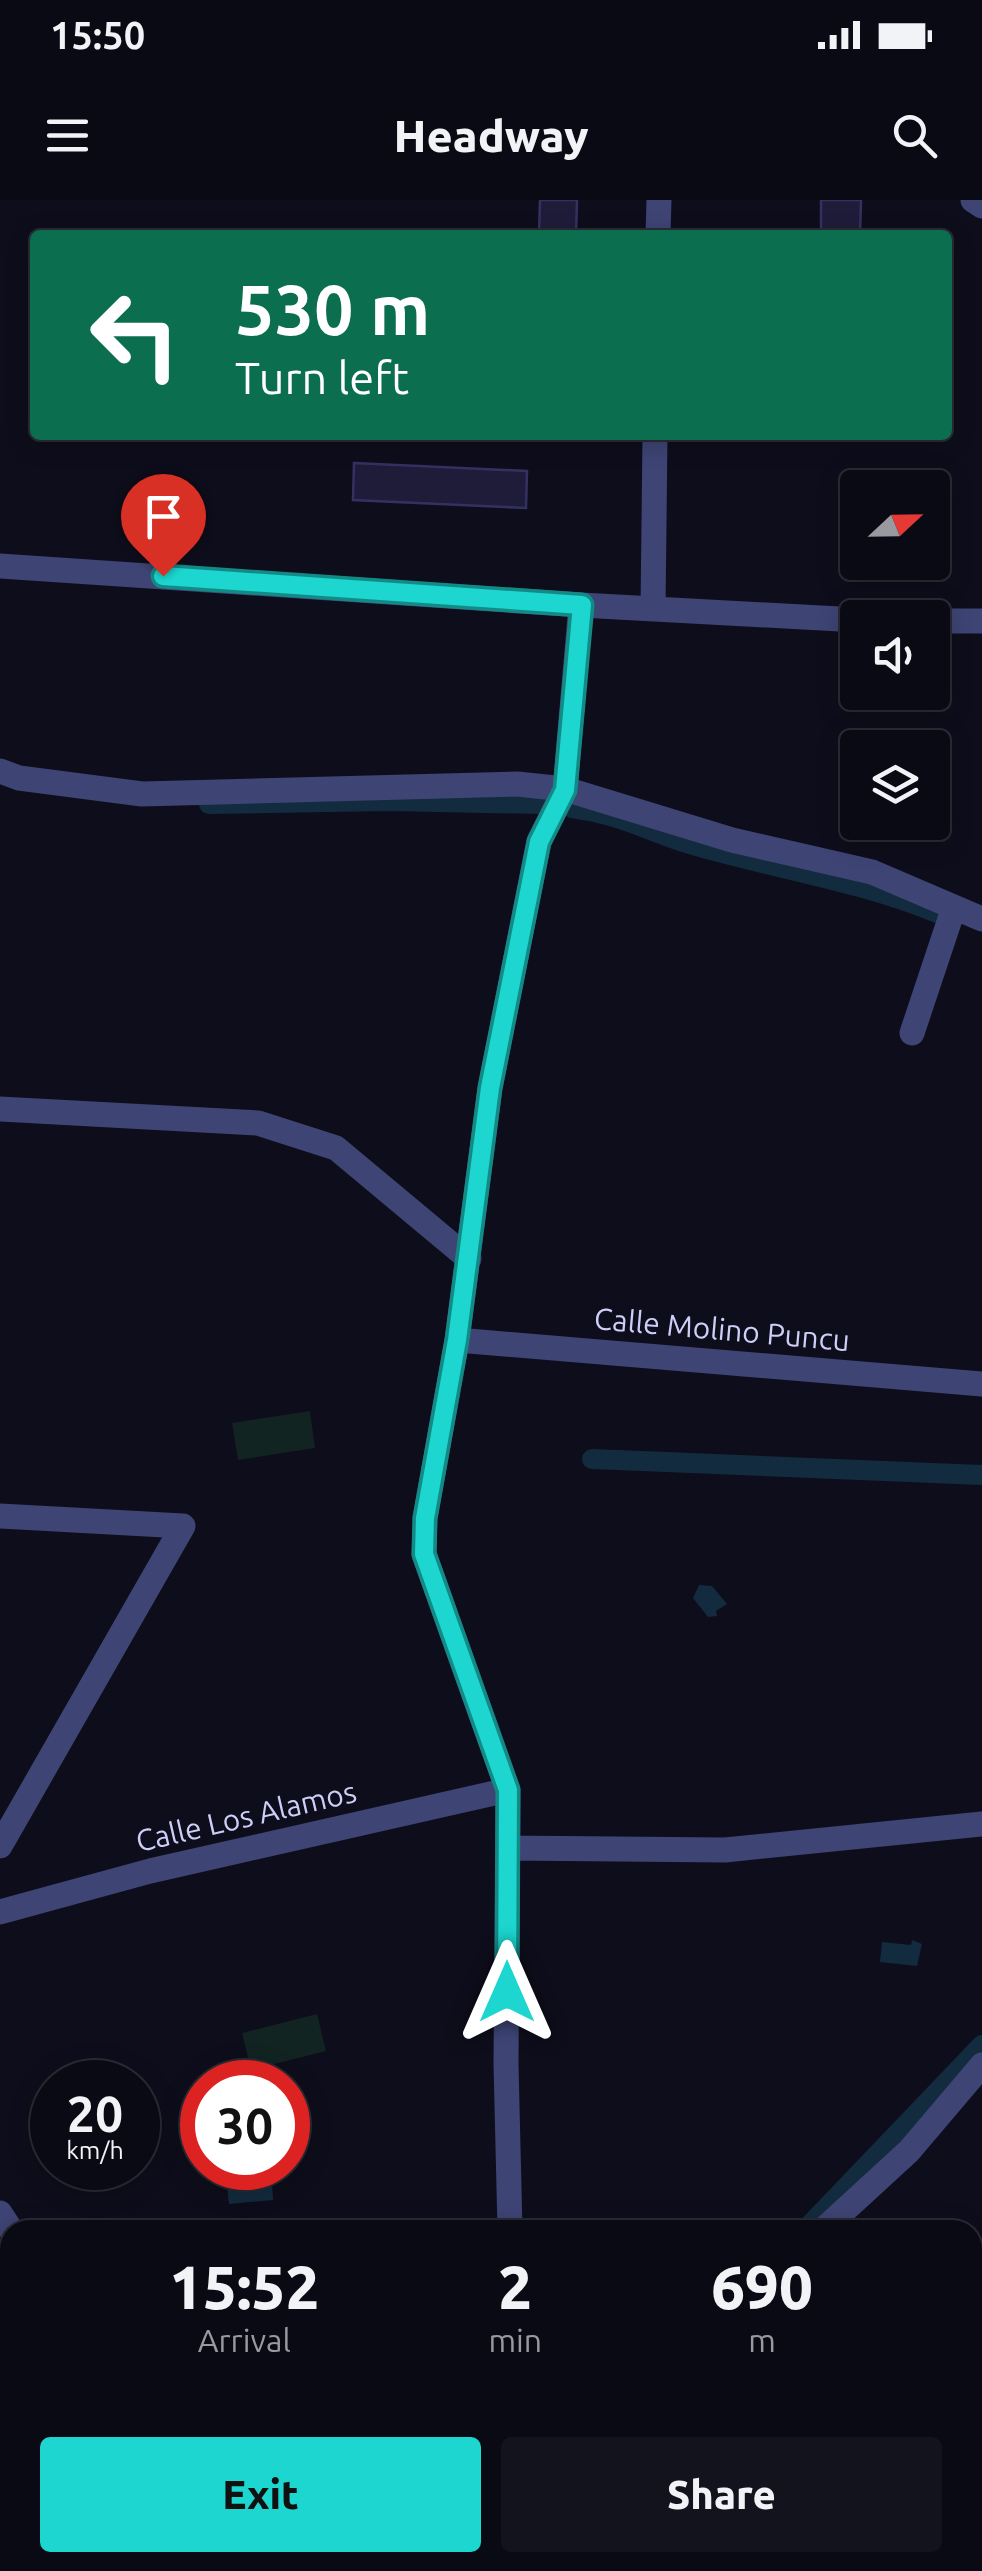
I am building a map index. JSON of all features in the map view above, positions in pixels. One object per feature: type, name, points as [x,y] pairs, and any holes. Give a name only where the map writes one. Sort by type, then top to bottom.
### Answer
[{"type":"street","points":[[658,230],[659,200]]},
{"type":"street","points":[[972,200],[982,206]]},
{"type":"street","points":[[653,609],[655,440]]},
{"type":"street","points":[[0,566],[840,619]]},
{"type":"street","points":[[510,2220],[506,2064],[508,1790],[424,1554],[425,1518],[457,1340],[490,1088],[539,842],[565,790],[582,605]]},
{"type":"street","points":[[950,620],[982,621]]},
{"type":"street","points":[[0,771],[19,778],[142,794],[517,784],[565,790],[732,840],[872,872],[982,919]]},
{"type":"street","points":[[912,1033],[954,907]]},
{"type":"street","points":[[0,1109],[258,1124],[336,1148],[469,1259]]},
{"type":"street","name":"Calle Molino Puncu","points":[[457,1340],[982,1384]]},
{"type":"street","points":[[0,1516],[183,1526],[0,1846]]},
{"type":"street","name":"Calle Los Alamos","points":[[0,1912],[150,1871],[508,1790]]},
{"type":"street","points":[[508,1848],[725,1850],[982,1824]]},
{"type":"street","points":[[834,2220],[908,2150],[982,2066]]},
{"type":"green space","points":[[310,1411],[315,1448],[238,1460],[232,1423]]},
{"type":"green space","points":[[317,2014],[326,2051],[290,2060],[249,2060],[242,2033]]},
{"type":"water","points":[[699,1585],[712,1586],[727,1604],[716,1611],[717,1616],[708,1617],[693,1598]]},
{"type":"water","points":[[912,1940],[922,1944],[917,1966],[880,1962],[882,1942],[911,1945]]},
{"type":"water","points":[[228,2190],[272,2190],[273,2200],[229,2204]]},
{"type":"building","points":[[540,200],[577,200],[576,230],[539,230]]},
{"type":"building","points":[[821,200],[861,200],[860,230],[821,230]]},
{"type":"building","points":[[354,463],[527,471],[526,508],[353,500]]},
{"type":"waterway","points":[[209,804],[542,804]]},
{"type":"waterway","points":[[572,808],[616,818],[715,851],[874,891],[937,913]]},
{"type":"waterway","points":[[592,1459],[982,1475]]},
{"type":"waterway","points":[[815,2220],[982,2045]]},
{"type":"route","points":[[163,576],[582,605],[565,790],[539,842],[490,1088],[457,1340],[425,1518],[424,1554],[508,1790],[507,1992]]}]
